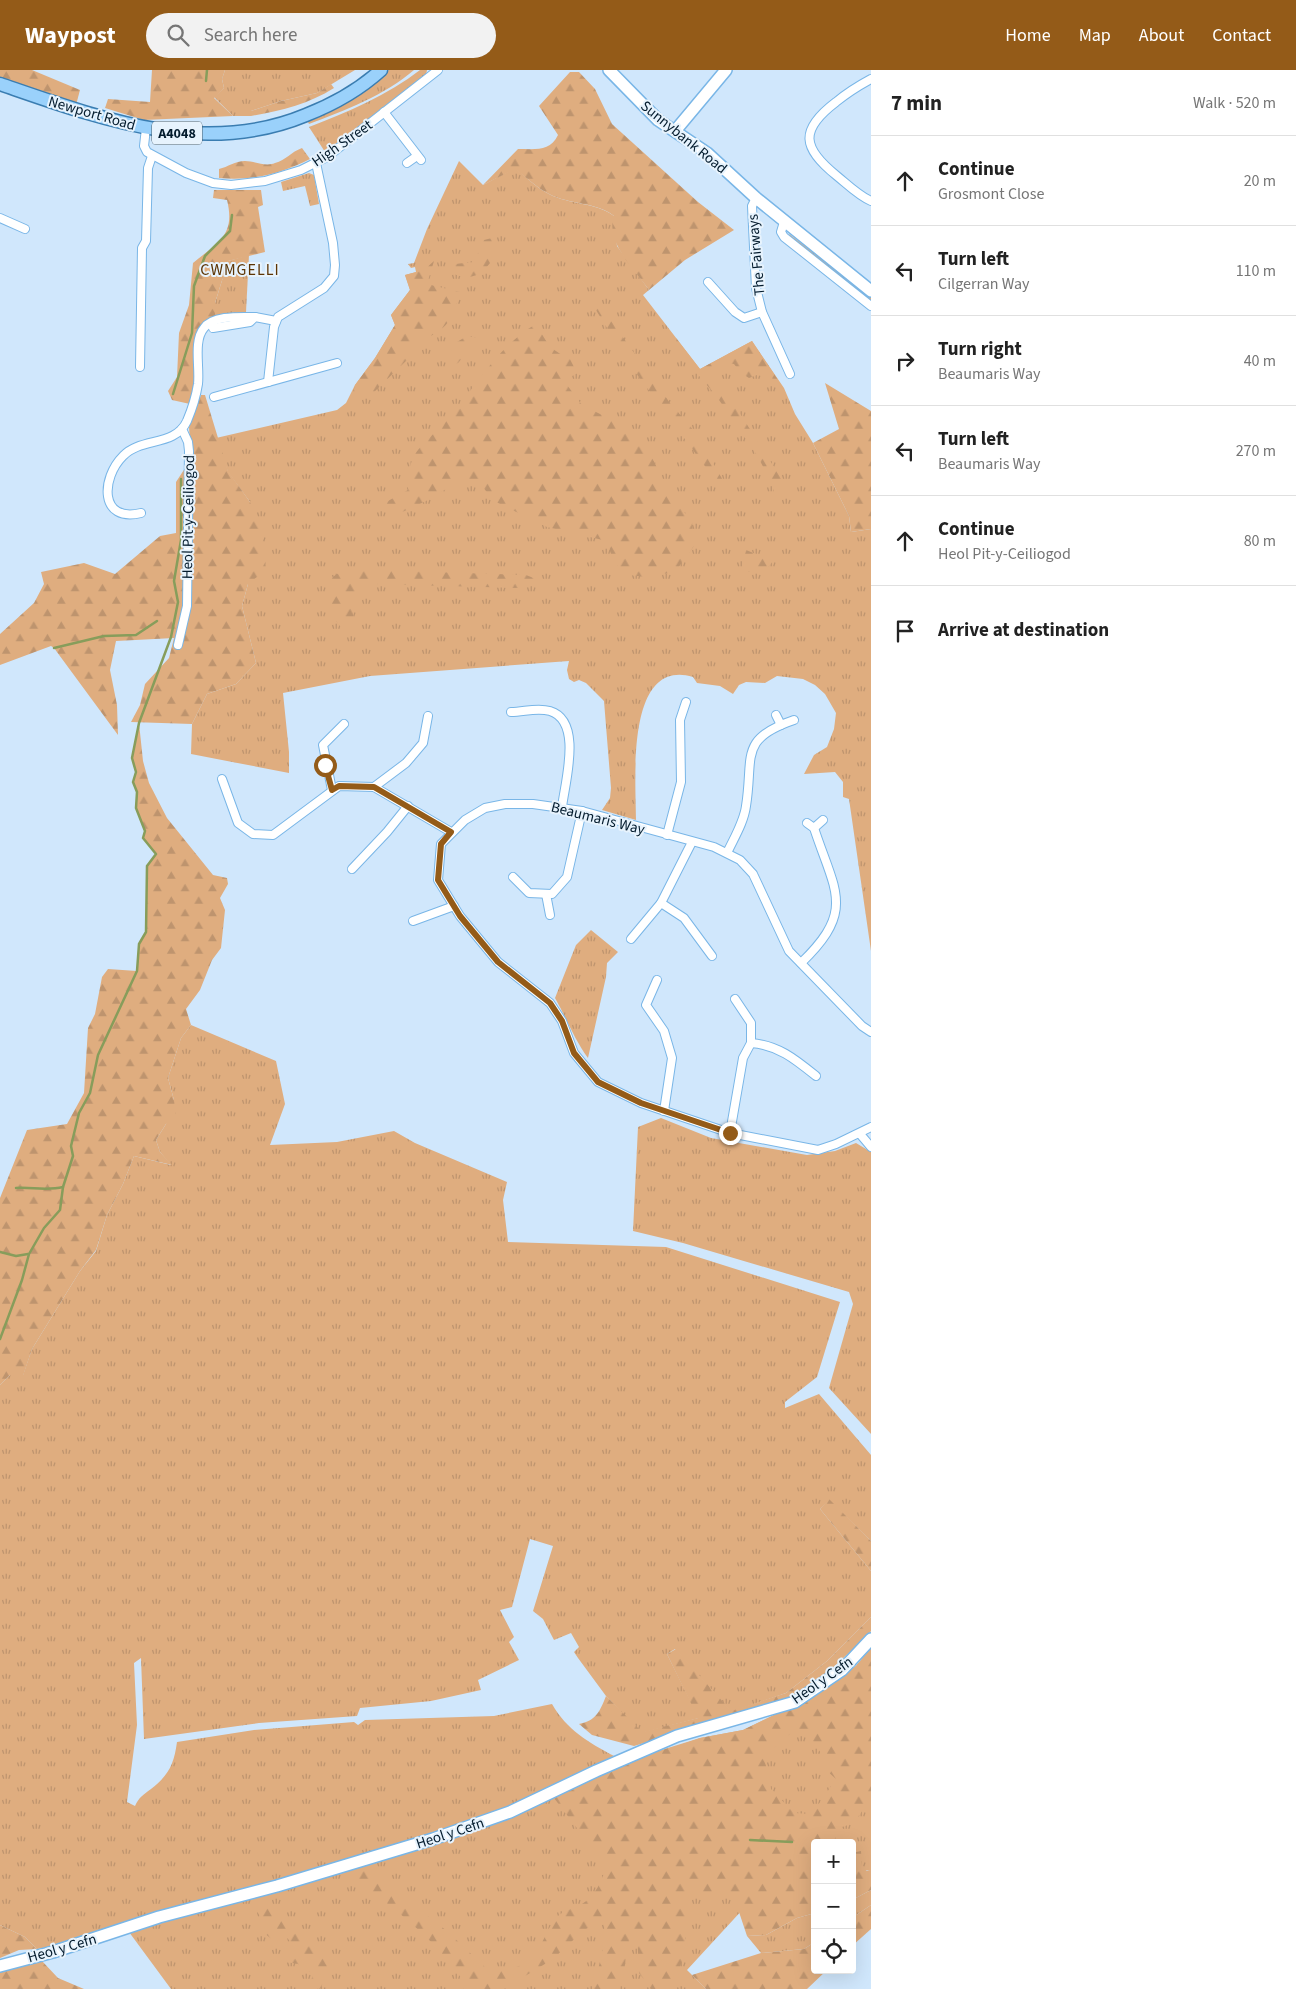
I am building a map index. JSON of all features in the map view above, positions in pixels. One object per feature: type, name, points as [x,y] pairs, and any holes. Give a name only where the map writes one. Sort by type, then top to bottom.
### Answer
[{"type":"main road","name":"Newport Road","points":[[0,84],[85,114],[175,133],[214,134],[262,130],[329,106],[352,92],[380,70]]},
{"type":"street","name":"Sunnybank Road","points":[[609,70],[649,113],[707,152],[784,222],[871,291]]},
{"type":"street","points":[[675,131],[726,70]]},
{"type":"street","name":"High Street","points":[[152,156],[186,173],[213,183],[231,185],[265,181],[316,163],[435,71]]},
{"type":"street","points":[[871,79],[856,87],[818,115],[811,126],[810,136],[812,148],[824,166],[871,201]]},
{"type":"street","points":[[384,112],[419,158],[407,163]]},
{"type":"street","points":[[140,367],[142,248],[146,242],[148,168],[152,156],[144,146],[146,128]]},
{"type":"street","points":[[268,382],[278,317],[324,288],[334,276],[334,243],[316,163]]},
{"type":"street","name":"The Fairways","points":[[756,198],[752,206],[756,288],[762,312],[790,374]]},
{"type":"street","points":[[0,218],[25,229]]},
{"type":"street","points":[[784,222],[781,232],[784,237],[871,306]]},
{"type":"street","name":"The Fairways","points":[[708,282],[735,312],[744,318],[762,312]]},
{"type":"street","points":[[141,513],[125,515],[113,509],[107,492],[113,472],[121,457],[131,449],[141,444],[167,439],[182,429],[196,394],[199,338],[204,327],[211,322],[224,319],[255,316],[276,321]]},
{"type":"street","points":[[213,328],[250,322],[255,316]]},
{"type":"street","points":[[214,397],[337,363]]},
{"type":"street","name":"Heol Pit-y-Ceiliogod","points":[[178,645],[187,606],[189,451],[188,442],[182,429]]},
{"type":"street","points":[[667,835],[681,782],[680,720],[686,702]]},
{"type":"street","points":[[511,712],[522,716],[535,710],[552,712],[567,724],[570,742],[562,807]]},
{"type":"street","points":[[776,715],[781,725]]},
{"type":"street","points":[[374,787],[406,762],[423,743],[428,716]]},
{"type":"street","points":[[727,853],[746,808],[753,747],[763,734],[794,720]]},
{"type":"street","points":[[332,790],[323,745],[344,724]]},
{"type":"street","points":[[222,779],[238,823],[253,834],[273,834],[293,822],[339,786],[374,787],[451,832]]},
{"type":"street","name":"Beaumaris Way","points":[[664,1111],[641,1103],[598,1082],[574,1053],[562,1021],[550,1003],[498,962],[454,906],[438,880],[441,844],[464,820],[485,808],[505,804],[562,807],[714,847],[727,853],[740,860],[753,874],[789,951],[862,1026],[871,1032]]},
{"type":"street","points":[[352,869],[388,832],[408,806]]},
{"type":"street","points":[[513,877],[529,893],[552,894],[567,877],[582,812]]},
{"type":"street","points":[[801,963],[828,933],[838,908],[836,896],[810,826],[822,820]]},
{"type":"street","points":[[632,940],[661,903],[692,842]]},
{"type":"street","points":[[546,894],[550,915]]},
{"type":"street","points":[[661,903],[684,918],[712,956]]},
{"type":"street","points":[[413,921],[454,906]]},
{"type":"street","points":[[657,980],[646,1005],[664,1031],[672,1058],[664,1111],[730,1133],[818,1150],[860,1134],[871,1127]]},
{"type":"street","points":[[730,1133],[742,1058],[751,1043],[751,1022],[735,999]]},
{"type":"street","points":[[751,1043],[775,1048],[816,1076]]},
{"type":"street","points":[[802,1077],[808,1069]]},
{"type":"street","points":[[860,1134],[871,1147]]},
{"type":"street","name":"Heol y Cefn","points":[[0,1966],[53,1952],[159,1917],[277,1886],[433,1839],[510,1812],[596,1771],[677,1736],[795,1702],[842,1670],[871,1639]]},
{"type":"green space","points":[[0,70],[32,70],[80,90],[76,105],[0,77]]},
{"type":"green space","points":[[152,70],[225,70],[222,79],[224,88],[214,98],[233,116],[144,120],[105,108],[108,99],[150,102]]},
{"type":"green space","points":[[225,70],[355,70],[317,93],[281,101],[251,111],[251,116],[233,116],[214,97],[224,88],[222,79]]},
{"type":"green space","points":[[389,70],[414,70],[377,95],[309,124],[308,122],[351,99]]},
{"type":"green space","points":[[420,70],[427,70],[426,75],[325,152],[309,127],[367,102],[395,87]]},
{"type":"green space","points":[[570,72],[579,72],[595,89],[612,124],[698,202],[734,230],[685,260],[649,290],[617,246],[612,226],[614,216],[607,211],[557,198],[536,186],[515,169],[483,185],[518,149],[546,147],[555,140],[558,135],[539,106]]},
{"type":"green space","points":[[331,84],[334,88],[304,103],[251,116],[251,111],[281,101],[317,93]]},
{"type":"green space","points":[[302,148],[310,159],[288,169],[255,177],[219,178],[219,169],[235,163],[245,161],[271,164],[279,162]]},
{"type":"green space","points":[[459,161],[483,185],[515,168],[536,186],[557,198],[599,208],[614,216],[617,246],[649,290],[643,295],[700,369],[752,341],[784,388],[795,414],[813,443],[849,516],[851,532],[871,529],[871,951],[849,799],[843,797],[843,782],[835,772],[804,774],[814,755],[827,747],[834,729],[836,713],[825,694],[815,685],[803,679],[777,676],[765,683],[746,682],[739,685],[733,694],[720,686],[697,683],[693,677],[671,676],[655,686],[645,703],[639,727],[635,779],[636,820],[602,810],[610,798],[611,788],[604,701],[586,683],[579,680],[574,682],[569,679],[567,670],[569,661],[370,676],[283,693],[289,752],[289,773],[191,754],[192,724],[207,694],[236,684],[256,663],[242,606],[248,584],[250,502],[228,472],[216,438],[337,410],[346,403],[355,385],[375,358],[395,325],[391,315],[410,290],[405,275],[416,272],[415,267],[411,268],[408,264],[414,263],[427,229]]},
{"type":"green space","points":[[309,173],[314,175],[319,204],[310,206],[305,186],[283,191],[281,182]]},
{"type":"green space","points":[[214,190],[261,190],[263,205],[258,207],[265,252],[228,261],[215,303],[215,318],[206,322],[201,327],[195,341],[195,376],[190,404],[172,400],[168,391],[177,377],[179,333],[189,305],[193,263],[217,244],[227,230],[229,222],[227,200],[213,198]]},
{"type":"green space","points":[[789,234],[871,296],[871,302],[790,237]]},
{"type":"green space","points":[[492,238],[498,248],[482,272],[469,277],[454,274],[455,264],[474,262],[484,240]]},
{"type":"green space","points":[[249,255],[246,312],[215,318],[215,303],[228,261]]},
{"type":"green space","points":[[434,261],[427,284],[460,292],[450,319],[440,330],[415,343],[408,359],[371,395],[361,396],[353,393],[355,385],[375,358],[395,325],[391,315],[410,290],[405,275],[424,270]]},
{"type":"green space","points":[[591,302],[607,315],[670,403],[695,432],[728,489],[729,496],[722,495],[707,469],[630,365]]},
{"type":"green space","points":[[536,324],[545,340],[557,352],[569,357],[577,373],[564,381],[582,405],[614,421],[652,457],[670,496],[692,521],[694,546],[675,572],[645,577],[622,574],[611,554],[607,541],[547,527],[494,501],[482,486],[463,479],[426,501],[396,515],[377,507],[408,490],[409,469],[417,451],[448,419],[498,355],[522,333]]},
{"type":"green space","points":[[467,336],[479,338],[458,363],[451,366],[452,345]]},
{"type":"green space","points":[[676,338],[700,369],[752,341],[778,380],[757,375],[749,378],[741,373],[734,364],[727,363],[718,371],[715,379],[732,401],[781,478],[785,490],[780,495],[774,492],[773,486],[757,455],[717,397],[677,350]]},
{"type":"green space","points":[[825,383],[871,411],[871,529],[851,532],[849,516],[813,443],[839,429]]},
{"type":"green space","points":[[201,395],[205,395],[228,471],[250,502],[262,532],[266,570],[248,584],[242,606],[256,663],[236,684],[207,694],[192,724],[131,722],[140,705],[145,684],[169,658],[174,638],[116,641],[110,670],[117,705],[118,735],[54,648],[51,646],[0,665],[0,634],[34,603],[44,584],[41,572],[84,563],[115,574],[160,536],[176,533],[176,482],[191,459],[189,427]]},
{"type":"green space","points":[[746,550],[773,561],[766,570],[749,572],[742,568]]},
{"type":"green space","points":[[345,569],[526,575],[536,579],[536,585],[521,588],[375,584],[358,590],[352,607],[355,626],[344,630],[332,613],[330,593],[331,578]]},
{"type":"green space","points":[[139,723],[143,761],[149,783],[167,818],[213,875],[227,878],[228,884],[220,898],[225,910],[221,948],[212,960],[200,990],[186,1009],[191,1025],[181,1038],[168,1078],[174,1100],[176,1118],[166,1124],[156,1140],[160,1152],[172,1165],[134,1156],[123,1184],[107,1215],[96,1250],[80,1271],[32,1349],[23,1376],[10,1375],[0,1385],[0,1198],[27,1130],[67,1124],[84,1093],[88,1028],[95,1014],[102,977],[108,969],[137,971],[139,944],[146,932],[147,866],[156,854],[143,838],[145,831],[136,808],[137,792],[133,782],[136,772],[132,758]]},
{"type":"green space","points":[[591,930],[618,952],[607,963],[606,977],[588,1058],[555,998],[576,945]]},
{"type":"green space","points":[[191,1025],[276,1061],[285,1104],[270,1145],[337,1142],[394,1131],[415,1143],[507,1182],[503,1200],[508,1242],[666,1247],[840,1302],[817,1377],[785,1402],[785,1408],[819,1394],[871,1455],[871,1541],[829,1500],[820,1509],[871,1571],[871,1617],[827,1661],[786,1693],[731,1712],[675,1649],[667,1654],[699,1718],[641,1733],[606,1696],[578,1658],[574,1652],[579,1647],[571,1633],[554,1640],[543,1619],[533,1611],[553,1546],[530,1539],[512,1607],[500,1610],[514,1637],[509,1642],[519,1660],[478,1680],[481,1690],[431,1701],[360,1708],[357,1716],[259,1723],[144,1739],[141,1658],[134,1663],[137,1725],[127,1802],[135,1806],[138,1800],[157,1784],[170,1768],[177,1742],[254,1730],[354,1722],[358,1725],[365,1720],[494,1716],[552,1704],[571,1728],[595,1746],[614,1756],[498,1812],[457,1826],[263,1885],[173,1907],[68,1943],[37,1949],[25,1937],[0,1925],[0,1385],[10,1375],[23,1375],[32,1349],[80,1271],[96,1251],[107,1215],[123,1184],[134,1156],[171,1165],[160,1152],[156,1140],[166,1124],[174,1100],[168,1078],[181,1038]]},
{"type":"green space","points":[[661,1118],[711,1138],[807,1155],[835,1151],[856,1143],[871,1152],[871,1434],[829,1388],[853,1304],[849,1292],[683,1243],[633,1231],[638,1127]]},
{"type":"green space","points":[[829,1499],[871,1541],[871,1571],[820,1509]]},
{"type":"green space","points":[[871,1617],[871,1631],[867,1636],[826,1674],[803,1691],[779,1703],[634,1746],[592,1735],[579,1724],[585,1723],[597,1714],[606,1696],[642,1732],[698,1718],[667,1654],[676,1649],[731,1711],[786,1693],[827,1661]]},
{"type":"green space","points":[[871,1648],[871,1871],[856,1869],[856,1839],[811,1839],[811,1847],[756,1895],[687,1970],[706,1989],[171,1989],[129,1932],[455,1837],[510,1818],[607,1771],[700,1738],[743,1730],[816,1695],[856,1666]]},
{"type":"green space","points":[[871,1648],[871,1792],[866,1805],[855,1820],[844,1827],[837,1828],[835,1839],[811,1839],[811,1914],[797,1918],[766,1935],[747,1936],[733,1894],[706,1893],[688,1895],[684,1953],[674,1989],[651,1989],[639,1973],[637,1931],[631,1932],[620,1989],[594,1989],[605,1938],[604,1920],[584,1930],[553,1959],[504,1989],[463,1989],[466,1985],[443,1954],[401,1915],[356,1879],[352,1869],[360,1866],[384,1882],[447,1931],[487,1969],[517,1967],[527,1961],[537,1951],[556,1918],[563,1912],[582,1904],[591,1897],[601,1882],[606,1866],[554,1798],[642,1756],[700,1738],[743,1730],[816,1695],[856,1666]],"holes":[[[811,1730],[813,1741],[824,1758],[826,1770],[836,1779],[812,1814],[794,1813],[771,1789],[764,1757],[791,1733]]]},
{"type":"green space","points":[[861,1851],[862,1867],[867,1871],[871,1870],[871,1890],[856,1898],[856,1884],[856,1852]]},
{"type":"green space","points":[[871,1890],[871,1905],[856,1915],[856,1898]]},
{"type":"green space","points":[[264,1904],[273,1908],[306,1943],[317,1945],[333,1961],[320,1989],[309,1988],[313,1974],[298,1964],[280,1961],[299,1950],[282,1933],[274,1941],[263,1932],[264,1923],[257,1911]]},
{"type":"green space","points":[[871,1905],[871,1929],[856,1942],[856,1929],[856,1915]]},
{"type":"green space","points":[[811,1914],[811,1945],[804,1949],[761,1953],[747,1936],[766,1935],[797,1918]]},
{"type":"green space","points":[[0,1925],[25,1937],[37,1949],[19,1950],[0,1958]]},
{"type":"green space","points":[[811,1945],[811,1974],[823,1974],[807,1989],[706,1989],[692,1975],[761,1953],[804,1949]]},
{"type":"green space","points":[[42,1961],[58,1978],[84,1989],[0,1989],[0,1971]]},
{"type":"waterway","points":[[206,81],[207,70]]},
{"type":"waterway","points":[[173,394],[192,333],[194,286],[205,256],[230,231],[232,215]]},
{"type":"waterway","points":[[0,1339],[22,1280],[29,1254],[44,1228],[60,1210],[63,1187],[73,1156],[71,1146],[79,1113],[90,1093],[98,1055],[137,971],[139,944],[146,932],[147,866],[156,854],[143,838],[145,831],[136,808],[137,792],[133,782],[136,772],[132,758],[139,723],[171,637],[178,602],[174,581],[181,540],[181,479]]},
{"type":"waterway","points":[[54,648],[104,636],[136,635],[157,621]]},
{"type":"waterway","points":[[16,1188],[51,1189],[63,1187]]},
{"type":"waterway","points":[[0,1252],[16,1256],[28,1254]]},
{"type":"waterway","points":[[750,1840],[792,1842]]},
{"type":"district","name":"CWMGELLI","points":[[240,269]]},
{"type":"route","points":[[325,765],[332,790],[339,786],[374,787],[451,832],[441,844],[438,880],[460,916],[498,962],[531,986],[550,1003],[562,1021],[574,1053],[598,1082],[641,1103],[730,1133]]}]
